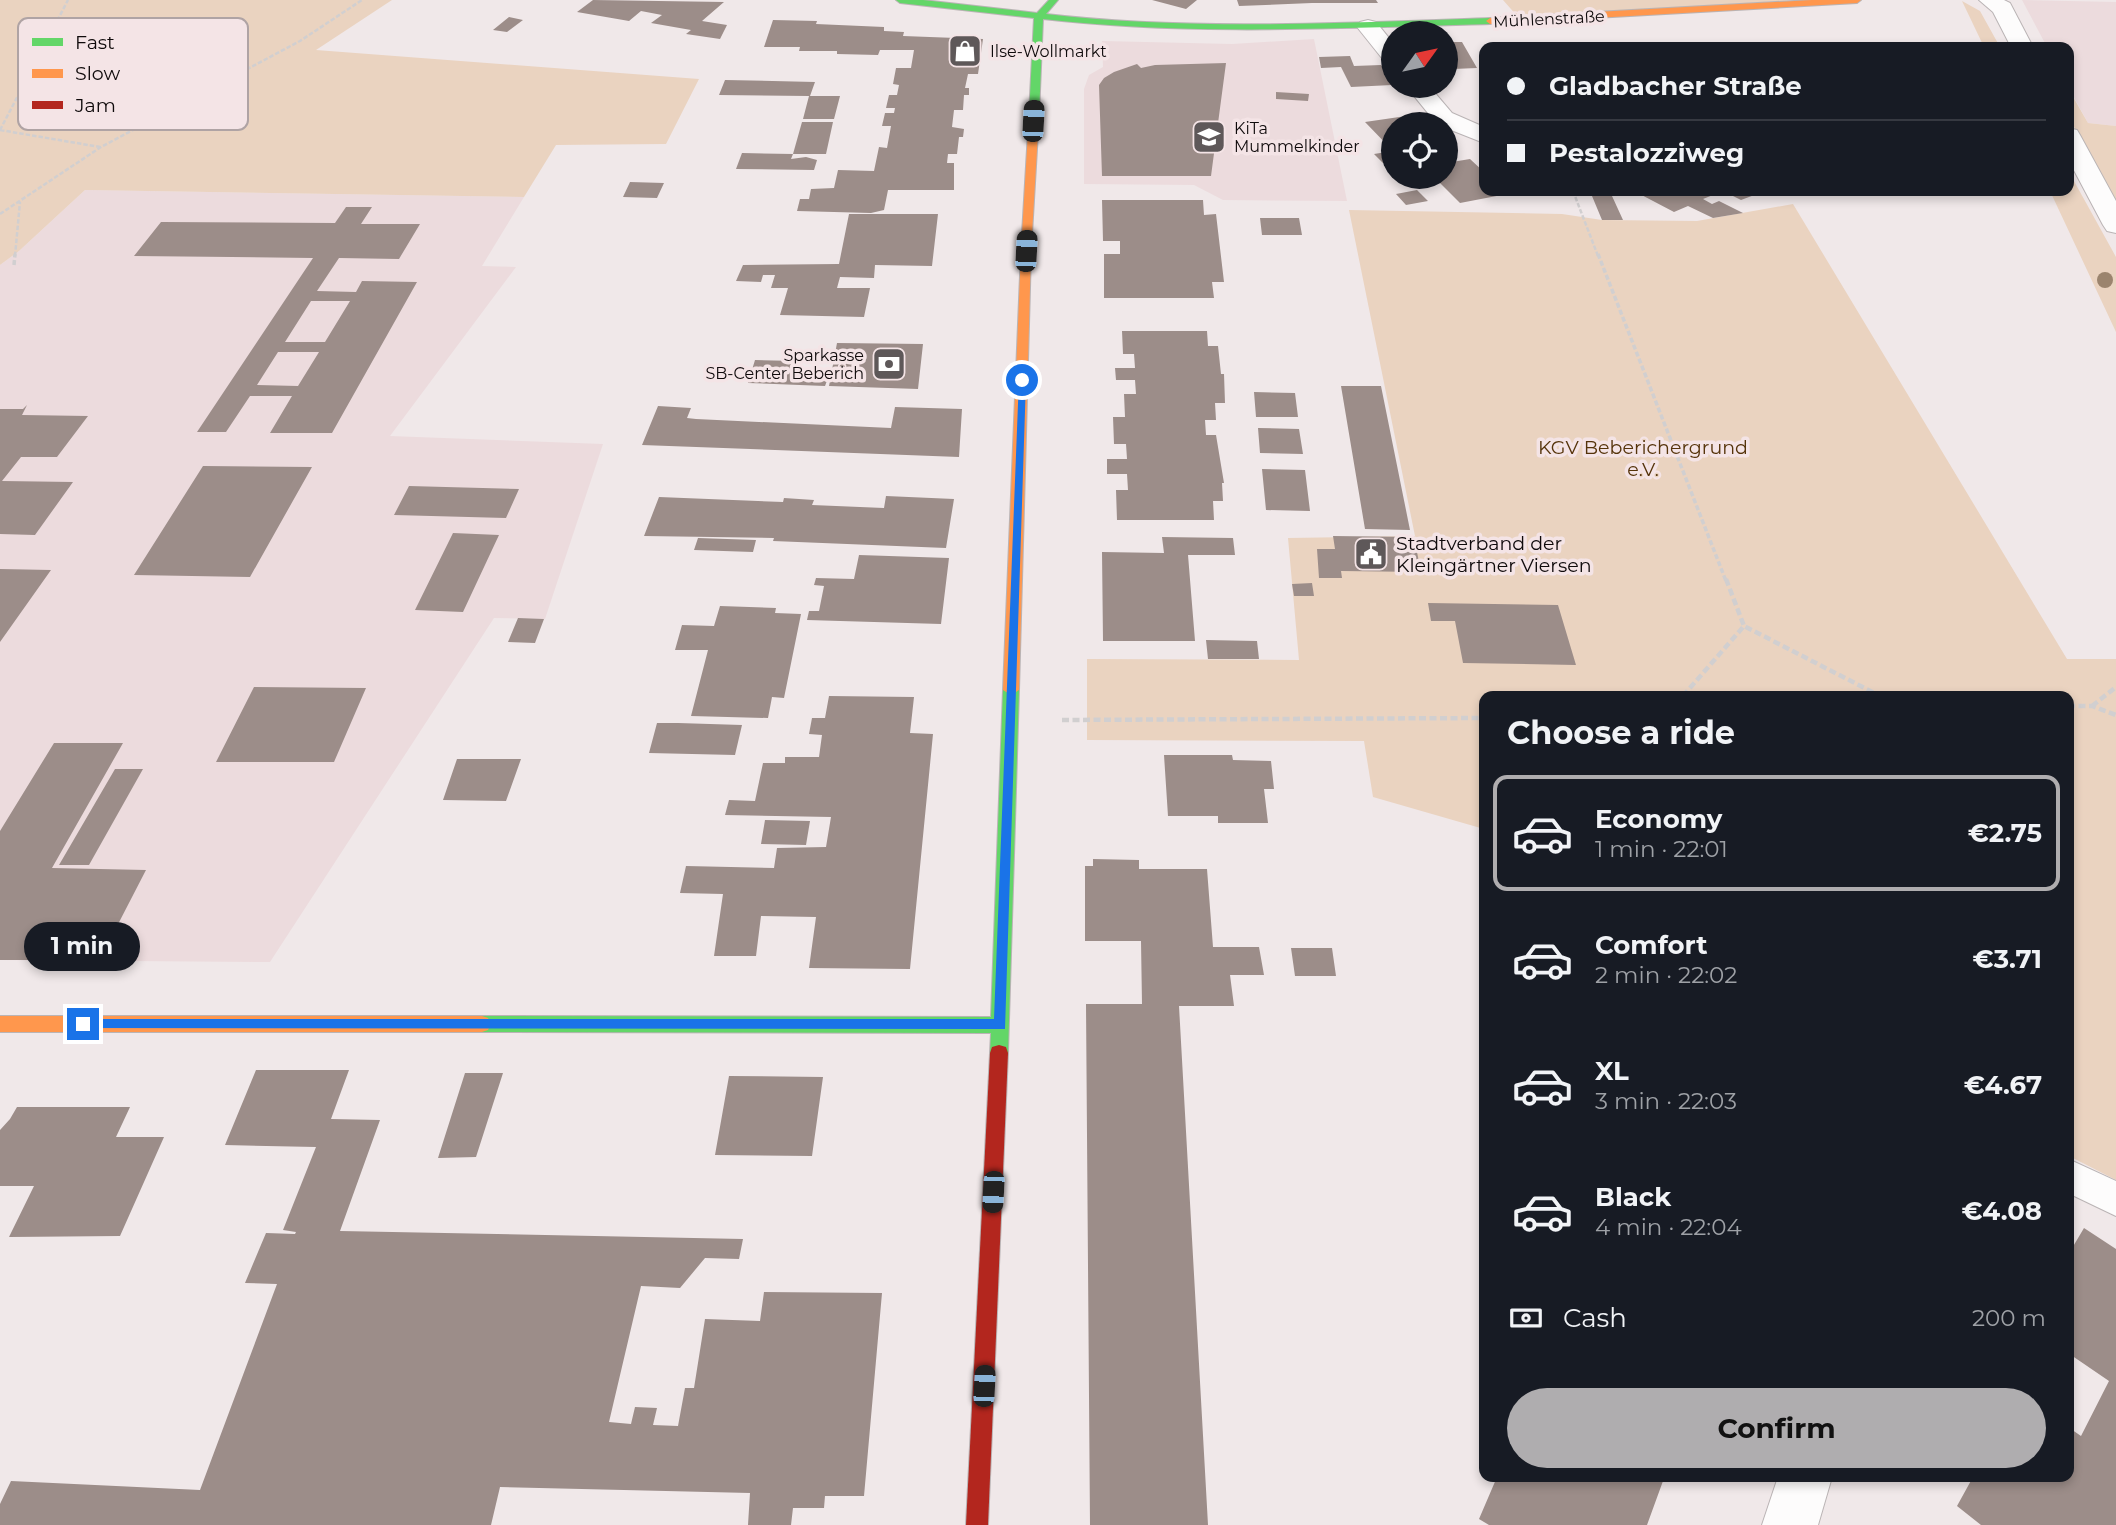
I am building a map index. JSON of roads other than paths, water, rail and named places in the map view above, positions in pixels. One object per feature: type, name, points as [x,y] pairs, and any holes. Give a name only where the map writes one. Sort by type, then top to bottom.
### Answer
[{"type":"street","name":"Mühlenstraße","points":[[900,0],[1117,25],[1256,28],[1368,27],[1559,19],[1857,0]]},
{"type":"street","points":[[977,1525],[1000,1025],[1008,724],[1026,251],[1039,16],[1054,0]]},
{"type":"street","points":[[1990,0],[2001,8],[2019,42]]},
{"type":"street","points":[[1368,27],[1381,43]]},
{"type":"street","points":[[1427,98],[1444,118],[1479,134]]},
{"type":"street","points":[[2074,146],[2116,225]]},
{"type":"street","points":[[0,1024],[1000,1025]]},
{"type":"street","points":[[1790,1525],[1803,1482]]},
{"type":"lane","points":[[2074,1178],[2116,1199]]},
{"type":"place","name":"Ilse-Wollmarkt","points":[[965,51]]},
{"type":"place","name":"KiTa Mummelkinder","points":[[1209,137]]},
{"type":"place","name":"Sparkasse SB-Center Beberich","points":[[889,364]]},
{"type":"place","name":"Stadtverband der Kleingärtner Viersen","points":[[1371,554]]},
{"type":"park label","name":"KGV Beberichergrund e.V.","points":[[1643,458]]}]
